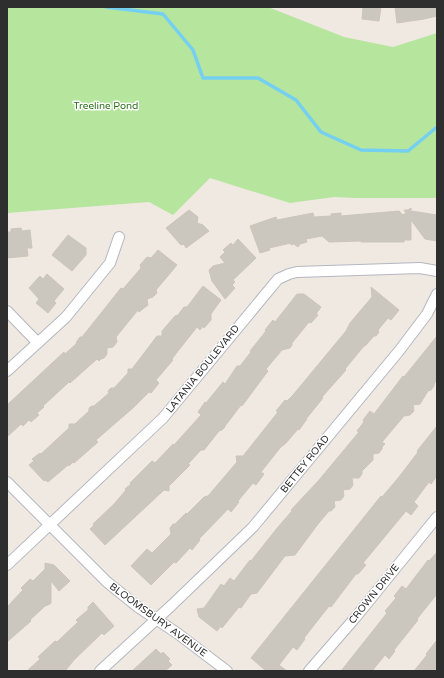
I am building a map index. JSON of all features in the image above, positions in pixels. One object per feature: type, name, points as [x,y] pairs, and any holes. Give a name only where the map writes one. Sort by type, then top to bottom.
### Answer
[{"type":"street","points":[[7,371],[66,317],[110,263],[119,237]]},
{"type":"street","name":"LATANIA BOULEVARD","points":[[7,565],[163,418],[278,279],[297,272],[420,268],[437,271]]},
{"type":"street","name":"BETTEY ROAD","points":[[100,671],[253,527],[418,327],[431,308],[437,294]]},
{"type":"street","points":[[7,311],[38,343]]},
{"type":"street","name":"BLOOMSBURY AVENUE","points":[[7,482],[107,582],[138,607],[157,619],[227,671]]},
{"type":"street","name":"CROWN DRIVE","points":[[309,671],[355,618],[437,517]]},
{"type":"green space","name":"Treeline Pond","points":[[7,7],[268,7],[344,37],[393,47],[437,33],[437,198],[334,197],[290,203],[210,178],[173,215],[149,202],[7,213]]},
{"type":"building","points":[[363,7],[381,7],[379,21],[362,19]]},
{"type":"building","points":[[395,7],[437,7],[437,16],[397,23]]},
{"type":"building","points":[[411,208],[411,211],[437,215],[437,241],[425,239],[411,220],[411,240],[404,240],[404,242],[329,242],[322,236],[306,239],[307,242],[300,244],[298,247],[294,244],[291,245],[291,243],[269,248],[270,250],[260,253],[250,226],[276,217],[277,220],[313,213],[314,217],[331,216],[331,214],[341,213],[341,216],[399,211],[403,215],[406,213],[404,210]]},
{"type":"building","points":[[189,210],[198,217],[197,223],[203,225],[209,231],[186,248],[184,244],[181,245],[166,228]]},
{"type":"building","points":[[21,228],[22,231],[30,230],[32,248],[27,248],[28,256],[7,258],[7,232],[11,232],[11,229]]},
{"type":"building","points":[[68,235],[86,248],[86,255],[72,271],[52,255]]},
{"type":"building","points":[[238,239],[256,258],[233,280],[235,282],[232,285],[235,288],[225,299],[212,281],[209,270],[213,266],[225,263],[220,257],[225,252],[223,250],[231,243],[233,245]]},
{"type":"building","points":[[158,250],[177,265],[156,290],[157,293],[153,297],[147,299],[148,305],[139,312],[138,310],[116,337],[117,342],[113,347],[107,348],[107,354],[104,358],[99,361],[97,359],[43,406],[44,407],[37,413],[39,415],[31,422],[29,420],[23,426],[21,424],[7,437],[7,405],[64,352],[65,354],[76,344],[80,337],[82,337],[121,288],[123,289],[141,268],[140,265],[147,257],[151,258]]},
{"type":"building","points":[[47,274],[64,289],[54,301],[56,303],[48,313],[36,303],[39,299],[29,288],[40,276],[43,279]]},
{"type":"building","points":[[203,286],[221,300],[211,314],[211,320],[204,328],[203,326],[200,330],[197,327],[172,359],[173,360],[156,380],[159,383],[151,393],[149,392],[96,440],[98,442],[74,463],[73,462],[69,466],[68,465],[48,482],[45,480],[44,481],[29,465],[34,461],[32,459],[40,453],[41,454],[69,428],[69,424],[75,424],[89,411],[89,408],[94,406],[109,393],[108,391],[111,388],[114,388],[128,373],[128,369],[132,369],[157,336],[162,336],[162,331],[184,307],[187,307]]},
{"type":"building","points":[[371,287],[399,310],[391,320],[388,318],[378,330],[379,332],[376,336],[374,336],[364,346],[345,369],[346,370],[322,397],[323,398],[299,430],[298,429],[280,448],[261,472],[264,474],[256,485],[253,483],[231,512],[228,509],[199,539],[200,540],[192,550],[190,548],[176,563],[174,562],[151,585],[131,566],[147,549],[152,553],[171,534],[170,528],[173,524],[175,524],[186,513],[187,514],[204,497],[208,496],[237,462],[236,456],[243,456],[278,412],[276,411],[285,400],[287,401],[293,395],[372,297]]},
{"type":"building","points":[[297,294],[304,294],[321,307],[316,314],[318,315],[311,323],[309,322],[292,343],[290,348],[282,350],[266,369],[268,371],[242,406],[241,405],[225,427],[219,431],[204,450],[201,450],[188,464],[190,465],[169,486],[169,491],[164,490],[105,545],[90,529],[94,525],[93,524],[114,504],[126,490],[125,489],[131,484],[130,483],[152,461],[155,463],[173,444],[174,445],[201,415],[198,412],[205,402],[206,403],[223,382],[225,384],[237,366],[240,366],[251,352],[250,351],[273,320],[275,322]]},
{"type":"building","points":[[437,336],[437,380],[434,386],[428,391],[420,404],[413,405],[414,411],[410,415],[404,416],[382,442],[385,444],[382,449],[379,453],[373,454],[373,460],[362,471],[359,478],[352,478],[353,485],[350,489],[343,490],[344,496],[341,500],[334,501],[335,507],[329,511],[318,524],[295,555],[285,556],[257,593],[251,594],[241,608],[239,607],[222,628],[221,626],[217,631],[199,617],[197,609],[204,608],[221,584],[224,586],[230,578],[234,581],[292,511],[291,510],[319,480],[359,432],[357,431],[370,411],[374,414],[403,376],[404,377]]},
{"type":"building","points":[[437,426],[437,476],[431,484],[429,482],[414,502],[418,506],[411,515],[406,511],[363,563],[366,565],[358,574],[356,574],[331,607],[329,606],[304,638],[305,639],[297,650],[293,647],[279,665],[287,671],[266,671],[251,658],[381,496],[382,497],[399,477]]},
{"type":"building","points":[[437,552],[437,594],[394,650],[395,651],[389,659],[385,655],[372,671],[341,671],[387,613],[385,611],[396,598],[394,596],[402,586],[406,589],[428,560],[429,561]]},
{"type":"building","points":[[45,563],[54,565],[70,581],[59,591],[51,581],[51,603],[45,606],[30,620],[31,621],[7,642],[7,607],[23,590],[21,588],[30,579],[33,581],[45,569]]},
{"type":"building","points":[[93,602],[114,626],[104,635],[102,633],[74,660],[65,671],[27,671],[40,659],[38,657],[55,641],[57,642],[78,622],[76,620],[88,610],[88,607]]},
{"type":"building","points":[[437,640],[437,671],[414,671],[427,655],[426,654]]},
{"type":"building","points":[[156,649],[161,654],[163,652],[170,659],[168,661],[172,665],[165,671],[132,671]]},
{"type":"waterway","points":[[106,7],[163,14],[193,50],[203,78],[258,78],[296,100],[321,132],[361,150],[408,151],[437,127]]}]
